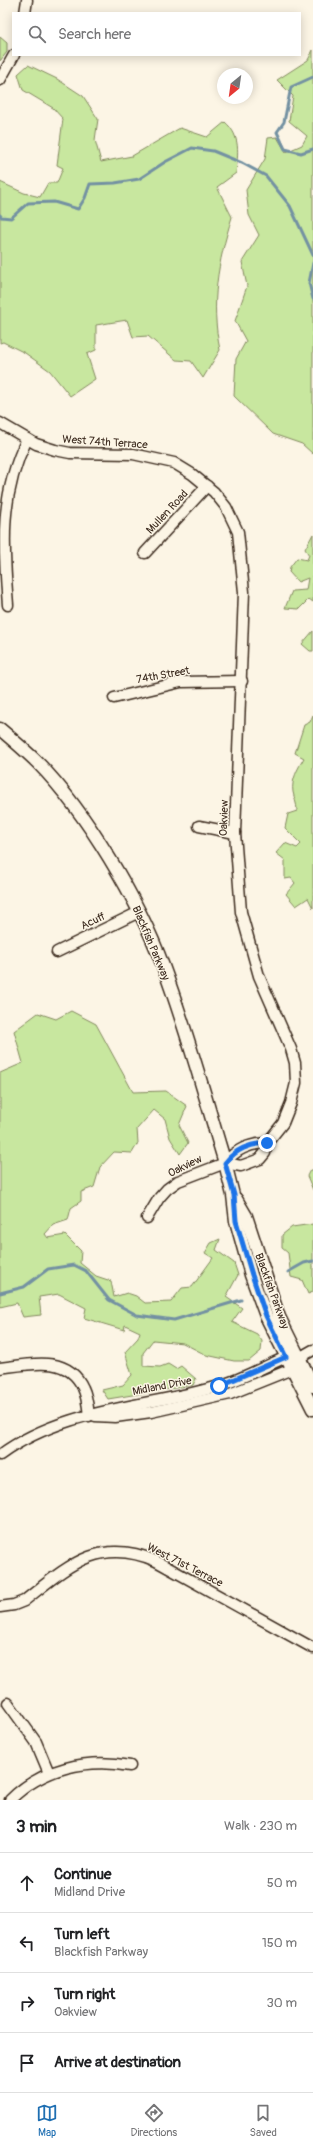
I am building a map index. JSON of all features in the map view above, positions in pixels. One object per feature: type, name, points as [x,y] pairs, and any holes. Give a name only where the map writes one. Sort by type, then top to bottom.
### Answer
[{"type":"main road","name":"Blackfish Parkway","points":[[0,729],[38,764],[66,796],[121,878],[163,965],[225,1163],[234,1195],[236,1221],[252,1275],[266,1316],[313,1409]]},
{"type":"main road","name":"Blackfish Parkway","points":[[234,1195],[246,1216],[279,1317],[313,1386]]},
{"type":"street","points":[[25,12],[27,0]]},
{"type":"street","points":[[0,80],[13,56]]},
{"type":"street","name":"West 74th Terrace","points":[[0,423],[36,444],[70,453],[132,454],[155,458],[174,464],[192,474],[207,486]]},
{"type":"street","points":[[8,605],[2,507],[11,470],[27,439]]},
{"type":"street","name":"Mullen Road","points":[[145,554],[207,486]]},
{"type":"street","name":"Oakview","points":[[147,1218],[153,1206],[167,1189],[192,1174],[225,1163],[241,1166],[260,1159],[265,1154],[267,1143],[283,1123],[291,1103],[296,1083],[295,1062],[291,1049],[259,976],[241,912],[234,833],[242,681],[244,592],[238,532],[226,508],[207,486]]},
{"type":"street","name":"74th Street","points":[[114,698],[181,682],[242,681]]},
{"type":"street","points":[[199,826],[234,833]]},
{"type":"street","name":"Acuff","points":[[57,952],[138,912]]},
{"type":"street","name":"Oakview","points":[[225,1163],[234,1152],[254,1144],[267,1143]]},
{"type":"street","points":[[292,1368],[299,1358],[313,1350]]},
{"type":"street","name":"Midland Drive","points":[[0,1455],[20,1441],[52,1426],[112,1408],[219,1386],[286,1357],[299,1358]]},
{"type":"street","points":[[0,1368],[40,1363],[53,1364],[67,1369],[76,1377],[84,1389],[89,1416]]},
{"type":"street","name":"Midland Drive","points":[[89,1416],[115,1417],[185,1405],[230,1394],[292,1368]]},
{"type":"street","name":"West 71st Terrace","points":[[0,1607],[14,1605],[24,1601],[80,1559],[94,1554],[122,1552],[137,1554],[156,1561],[313,1648]]},
{"type":"street","points":[[8,1703],[36,1742],[49,1773]]},
{"type":"street","points":[[10,1800],[31,1783],[49,1773],[64,1768],[102,1763],[130,1766]]},
{"type":"green space","points":[[0,37],[7,43],[7,52],[0,61]]},
{"type":"green space","points":[[313,50],[313,454],[302,444],[273,434],[234,396],[236,359],[246,341],[235,321],[247,286],[242,262],[259,235],[249,215],[246,190],[265,159],[268,138],[277,137],[286,152],[302,145],[307,136],[289,121],[293,96],[277,80],[308,60]]},
{"type":"green space","points":[[28,65],[57,79],[83,96],[98,119],[95,140],[101,162],[132,156],[180,128],[207,137],[225,122],[234,133],[238,152],[236,173],[217,187],[232,217],[219,267],[217,283],[216,315],[220,350],[203,378],[191,361],[176,360],[148,336],[133,337],[127,320],[96,325],[96,350],[87,354],[95,379],[70,396],[50,371],[25,353],[3,342],[0,343],[0,182],[24,193],[40,197],[48,183],[57,183],[63,168],[57,165],[63,119],[53,108],[23,90],[18,74]]},
{"type":"green space","points":[[313,534],[313,602],[309,599],[299,609],[285,608],[292,591],[306,590],[308,578],[298,582],[289,572],[290,567],[297,558],[307,560],[309,555],[305,549]]},
{"type":"green space","points":[[313,631],[313,651],[310,651],[302,644]]},
{"type":"green space","points":[[313,715],[313,908],[308,898],[296,906],[286,894],[295,883],[291,878],[285,879],[285,860],[276,853],[285,843],[297,848],[301,844],[285,828],[288,814],[297,811],[293,792],[293,783],[297,770],[304,758],[295,753],[304,725],[310,722]]},
{"type":"green space","points":[[71,1011],[96,1024],[133,1092],[166,1091],[187,1106],[179,1125],[188,1143],[180,1154],[170,1138],[165,1119],[154,1110],[137,1129],[138,1143],[132,1153],[114,1152],[100,1167],[94,1187],[81,1192],[81,1201],[71,1208],[68,1220],[53,1225],[45,1234],[48,1238],[65,1235],[81,1251],[80,1263],[96,1276],[111,1281],[114,1297],[127,1293],[136,1296],[145,1303],[171,1302],[182,1288],[192,1287],[213,1258],[205,1253],[211,1243],[220,1239],[216,1250],[234,1263],[238,1275],[226,1297],[242,1308],[232,1322],[257,1334],[262,1341],[261,1351],[249,1361],[234,1361],[206,1355],[183,1343],[153,1340],[143,1353],[143,1366],[160,1367],[168,1364],[176,1369],[181,1366],[196,1379],[193,1385],[108,1399],[102,1390],[123,1385],[132,1375],[125,1352],[138,1338],[140,1332],[125,1325],[124,1330],[84,1318],[86,1308],[59,1294],[39,1297],[41,1315],[23,1317],[17,1303],[0,1307],[0,1073],[23,1063],[14,1031],[38,1013],[56,1019]]},
{"type":"green space","points":[[310,1170],[313,1170],[313,1190],[307,1176]]},
{"type":"green space","points":[[313,1224],[313,1292],[308,1294],[302,1280],[291,1277],[288,1253],[282,1248],[282,1235],[292,1227]]},
{"type":"waterway","points":[[313,77],[291,87],[284,122],[277,132],[285,149],[301,153],[313,149]]},
{"type":"waterway","points":[[0,215],[1,217],[11,218],[28,203],[54,202],[78,209],[85,198],[90,184],[115,183],[139,179],[165,162],[192,148],[213,151],[242,163],[266,176],[290,206],[313,255]]},
{"type":"waterway","points":[[313,263],[309,283],[313,299]]},
{"type":"waterway","points":[[288,1272],[304,1263],[313,1261]]},
{"type":"waterway","points":[[0,1293],[24,1287],[48,1269],[74,1265],[86,1271],[109,1300],[137,1315],[174,1320],[241,1300]]},
{"type":"route","points":[[219,1386],[286,1357],[266,1316],[252,1275],[236,1221],[234,1195],[225,1163],[234,1152],[254,1144],[267,1143]]}]
